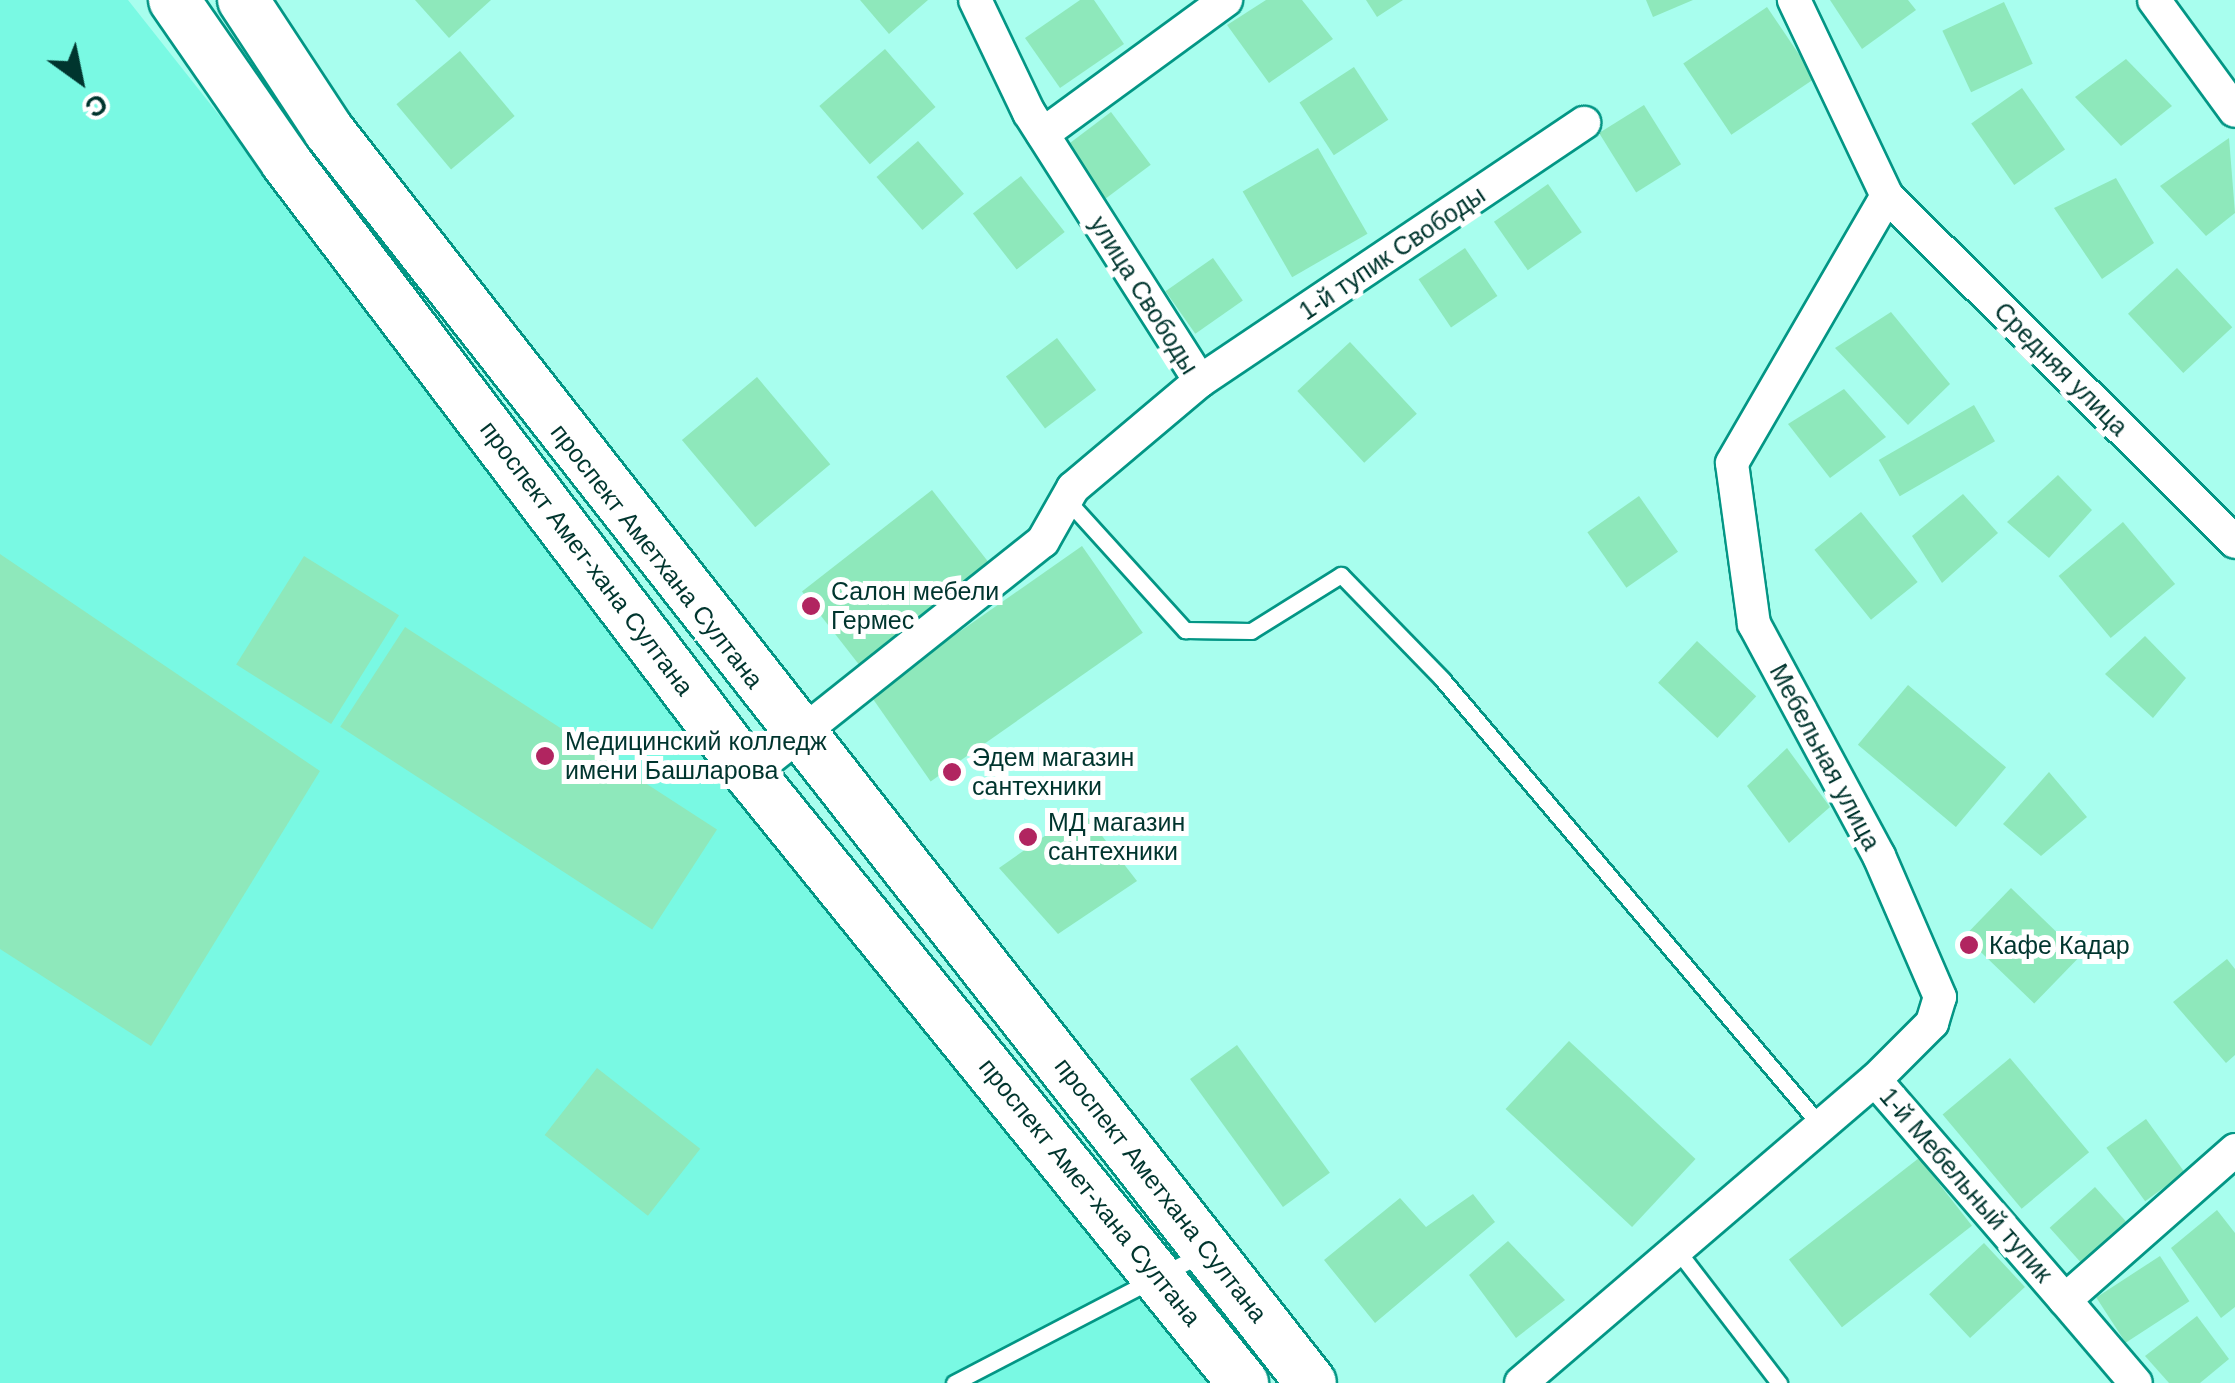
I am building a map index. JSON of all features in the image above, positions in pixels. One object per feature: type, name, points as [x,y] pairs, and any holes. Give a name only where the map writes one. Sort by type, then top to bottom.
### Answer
[{"type":"main road","name":"проспект Амет-хана Султана","points":[[174,0],[286,162],[750,774],[1243,1383]]},
{"type":"main road","name":"проспект Аметхана Султана","points":[[243,0],[329,131],[799,739],[1006,988],[1205,1252],[1310,1383]]},
{"type":"street","name":"улица Свободы","points":[[750,774],[799,739],[1043,541],[1067,500],[1200,381],[1043,134],[974,0]]},
{"type":"street","points":[[1043,134],[1226,0]]},
{"type":"street","points":[[1794,0],[1888,196]]},
{"type":"street","points":[[2154,0],[2235,110]]},
{"type":"street","name":"1-й тупик Свободы","points":[[1200,381],[1584,123]]},
{"type":"street","name":"Средняя улица","points":[[1888,196],[2235,542]]},
{"type":"street","name":"Мебельная улица","points":[[1521,1383],[1875,1080],[1932,1024],[1940,997],[1879,856],[1754,624],[1732,463],[1888,196]]},
{"type":"street","name":"1-й Мебельный тупик","points":[[1875,1080],[2065,1300],[2235,1150]]},
{"type":"street","points":[[2065,1300],[2136,1383]]},
{"type":"lane","points":[[1067,500],[1186,630],[1251,631],[1341,575],[1442,680],[1821,1126]]},
{"type":"lane","points":[[1677,1250],[1778,1383]]},
{"type":"lane","points":[[954,1383],[1205,1252]]},
{"type":"shaded area","points":[[0,0],[128,0],[1222,1383],[0,1383]]},
{"type":"building","points":[[415,0],[491,0],[449,38]]},
{"type":"building","points":[[860,0],[928,0],[889,34]]},
{"type":"building","points":[[1080,0],[1094,0],[1124,44],[1060,88],[1025,38]]},
{"type":"building","points":[[1266,0],[1302,0],[1333,39],[1269,83],[1227,25]]},
{"type":"building","points":[[1366,0],[1403,0],[1377,17]]},
{"type":"building","points":[[1646,0],[1693,0],[1653,17]]},
{"type":"building","points":[[1830,0],[1908,0],[1916,10],[1862,49]]},
{"type":"building","points":[[2004,2],[2033,64],[1971,92],[1942,31]]},
{"type":"building","points":[[1767,7],[1815,78],[1731,135],[1683,63]]},
{"type":"building","points":[[885,49],[936,107],[870,164],[819,106]]},
{"type":"building","points":[[460,51],[515,116],[451,169],[396,104]]},
{"type":"building","points":[[2126,59],[2172,106],[2121,146],[2075,97]]},
{"type":"building","points":[[1354,67],[1388,120],[1334,155],[1299,102]]},
{"type":"building","points":[[2022,88],[2065,149],[2014,185],[1971,124]]},
{"type":"building","points":[[1644,105],[1681,164],[1636,192],[1599,133]]},
{"type":"building","points":[[1111,112],[1151,165],[1104,200],[1065,147]]},
{"type":"building","points":[[2229,138],[2235,213],[2206,236],[2160,186]]},
{"type":"building","points":[[918,141],[964,194],[922,230],[876,177]]},
{"type":"building","points":[[1318,148],[1368,234],[1292,277],[1243,192]]},
{"type":"building","points":[[1021,176],[1065,232],[1017,270],[973,214]]},
{"type":"building","points":[[2116,178],[2154,243],[2102,279],[2054,208]]},
{"type":"building","points":[[1548,184],[1582,232],[1528,270],[1494,222]]},
{"type":"building","points":[[1465,248],[1497,296],[1451,327],[1419,279]]},
{"type":"building","points":[[1213,258],[1243,301],[1195,334],[1165,291]]},
{"type":"building","points":[[2177,268],[2232,327],[2183,373],[2128,314]]},
{"type":"building","points":[[1891,312],[1950,384],[1908,425],[1835,348]]},
{"type":"building","points":[[1057,338],[1096,390],[1045,428],[1006,377]]},
{"type":"building","points":[[1350,342],[1417,414],[1364,463],[1297,391]]},
{"type":"building","points":[[757,377],[830,464],[755,527],[682,440]]},
{"type":"building","points":[[1844,389],[1886,437],[1830,478],[1788,424]]},
{"type":"building","points":[[1974,405],[1995,441],[1900,496],[1879,460]]},
{"type":"building","points":[[2058,475],[2092,510],[2049,558],[2007,522]]},
{"type":"building","points":[[932,490],[990,565],[860,666],[802,592]]},
{"type":"building","points":[[1963,494],[1998,533],[1942,583],[1912,536]]},
{"type":"building","points":[[1639,496],[1678,552],[1626,588],[1587,532]]},
{"type":"building","points":[[1861,512],[1918,582],[1871,620],[1814,550]]},
{"type":"building","points":[[2123,522],[2175,584],[2111,638],[2059,576]]},
{"type":"building","points":[[1082,546],[1143,633],[931,781],[870,695]]},
{"type":"building","points":[[0,554],[320,771],[151,1046],[0,949]]},
{"type":"building","points":[[304,556],[399,615],[331,724],[236,665]]},
{"type":"building","points":[[405,627],[717,830],[652,929],[340,727]]},
{"type":"building","points":[[2145,636],[2186,678],[2153,718],[2105,674]]},
{"type":"building","points":[[1697,641],[1756,696],[1717,738],[1658,683]]},
{"type":"building","points":[[1908,685],[2006,767],[1956,827],[1858,745]]},
{"type":"building","points":[[1787,748],[1830,807],[1789,843],[1747,786]]},
{"type":"building","points":[[2049,772],[2087,817],[2041,856],[2003,824]]},
{"type":"building","points":[[1082,810],[1137,881],[1058,934],[999,868]]},
{"type":"building","points":[[2011,888],[2081,955],[2034,1004],[1964,936]]},
{"type":"building","points":[[2227,959],[2235,969],[2235,1055],[2226,1063],[2173,1002]]},
{"type":"building","points":[[1569,1041],[1696,1159],[1632,1227],[1506,1109]]},
{"type":"building","points":[[1237,1045],[1330,1173],[1283,1207],[1190,1079]]},
{"type":"building","points":[[2010,1058],[2089,1152],[2022,1209],[1943,1115]]},
{"type":"building","points":[[597,1068],[700,1149],[648,1216],[545,1135]]},
{"type":"building","points":[[2146,1119],[2185,1172],[2145,1201],[2106,1148]]},
{"type":"building","points":[[1919,1158],[1972,1226],[1842,1327],[1789,1260]]},
{"type":"building","points":[[2095,1187],[2126,1221],[2080,1262],[2050,1228]]},
{"type":"building","points":[[1473,1194],[1495,1222],[1375,1323],[1324,1260],[1400,1198],[1426,1227]]},
{"type":"building","points":[[2217,1210],[2235,1233],[2235,1307],[2221,1318],[2171,1248]]},
{"type":"building","points":[[1508,1241],[1565,1300],[1516,1338],[1469,1275]]},
{"type":"building","points":[[1984,1243],[2025,1287],[1970,1338],[1929,1294]]},
{"type":"building","points":[[2160,1256],[2189,1301],[2126,1343],[2096,1297]]},
{"type":"building","points":[[2197,1316],[2229,1359],[2200,1383],[2169,1383],[2145,1356]]},
{"type":"place","name":"Салон мебели Гермес","points":[[811,606]]},
{"type":"place","name":"Медицинский колледж имени Башларова","points":[[545,756]]},
{"type":"place","name":"Эдем магазин сантехники","points":[[952,772]]},
{"type":"place","name":"МД магазин сантехники","points":[[1028,837]]},
{"type":"place","name":"Кафе Кадар","points":[[1969,945]]}]
